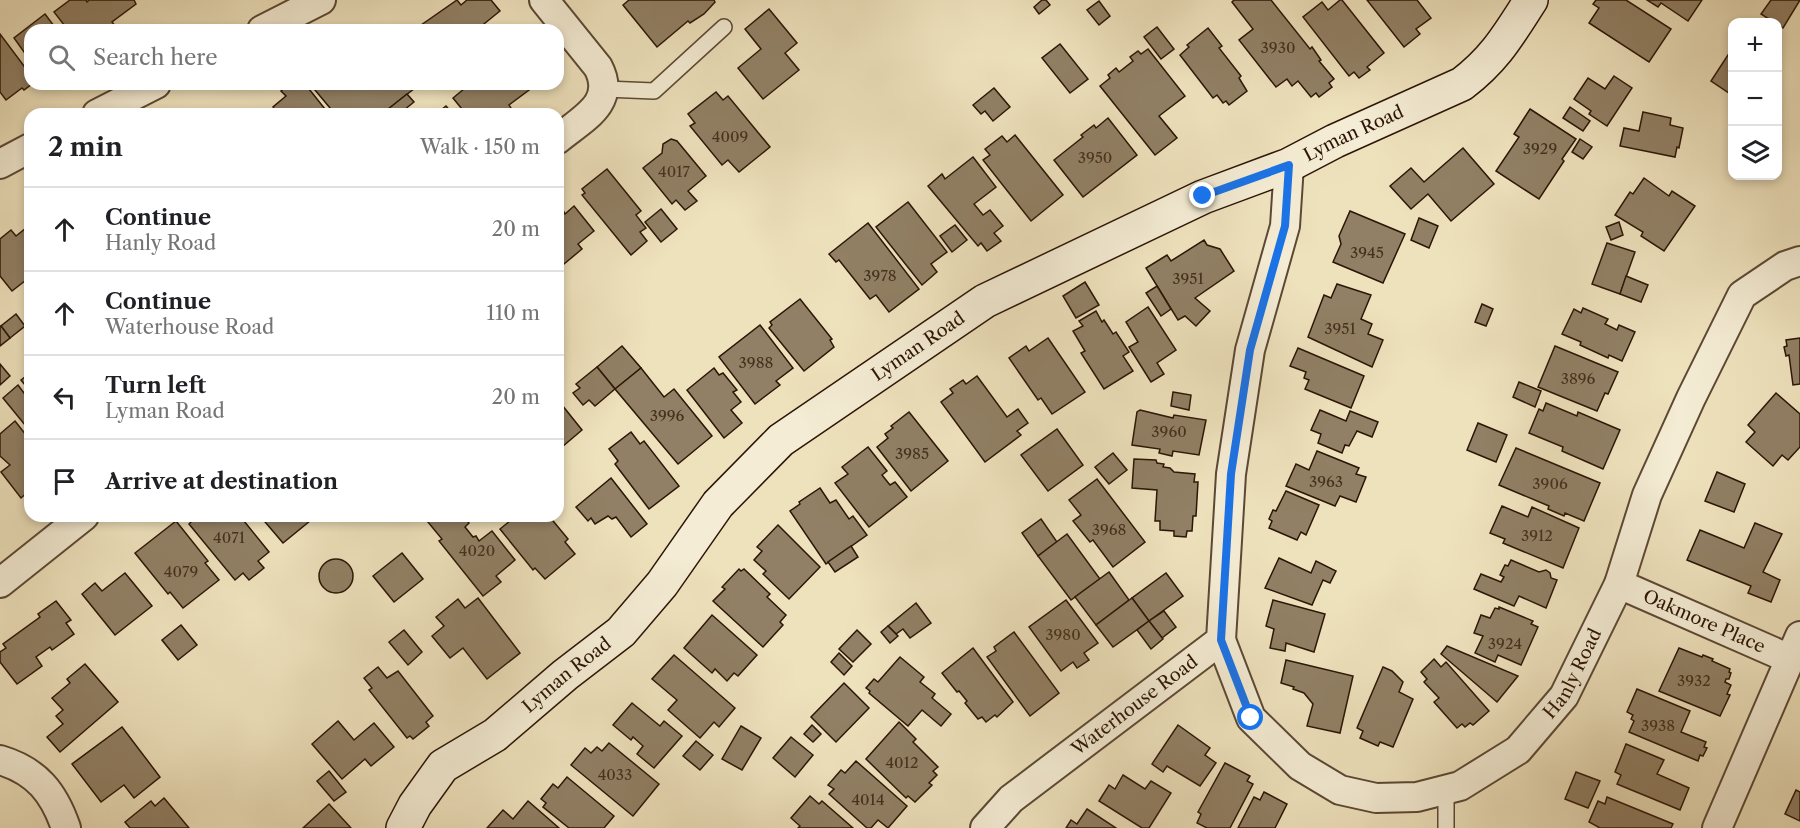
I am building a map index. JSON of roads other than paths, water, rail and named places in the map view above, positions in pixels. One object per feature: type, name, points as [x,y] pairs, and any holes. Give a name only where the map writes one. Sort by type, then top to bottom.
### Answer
[{"type":"street","points":[[274,24],[321,0]]},
{"type":"street","points":[[544,0],[563,24]]},
{"type":"street","name":"Lyman Road","points":[[403,828],[415,805],[443,766],[495,735],[621,632],[662,584],[718,504],[781,440],[985,301],[1203,196],[1289,165],[1335,141],[1462,84],[1481,70],[1495,55],[1531,0]]},
{"type":"street","points":[[564,25],[598,67],[605,88],[594,110],[564,134]]},
{"type":"street","points":[[109,108],[144,90]]},
{"type":"street","points":[[0,164],[24,151]]},
{"type":"street","points":[[1221,640],[1231,474],[1250,350],[1285,226],[1289,165]]},
{"type":"street","name":"Hanly Road","points":[[1221,640],[1251,718],[1300,766],[1340,790],[1376,798],[1417,797],[1460,786],[1518,750],[1564,696],[1619,584],[1647,495],[1691,398],[1742,295],[1785,266],[1800,261]]},
{"type":"street","points":[[0,582],[76,522]]},
{"type":"street","name":"Oakmore Place","points":[[1619,584],[1795,647]]},
{"type":"street","name":"Waterhouse Road","points":[[985,828],[1011,799],[1221,640]]},
{"type":"street","points":[[1717,828],[1795,647]]},
{"type":"street","points":[[0,760],[22,769],[39,781],[54,798],[66,828]]},
{"type":"lane","points":[[605,88],[654,91],[724,27]]},
{"type":"lane","points":[[1446,790],[1446,828]]}]
